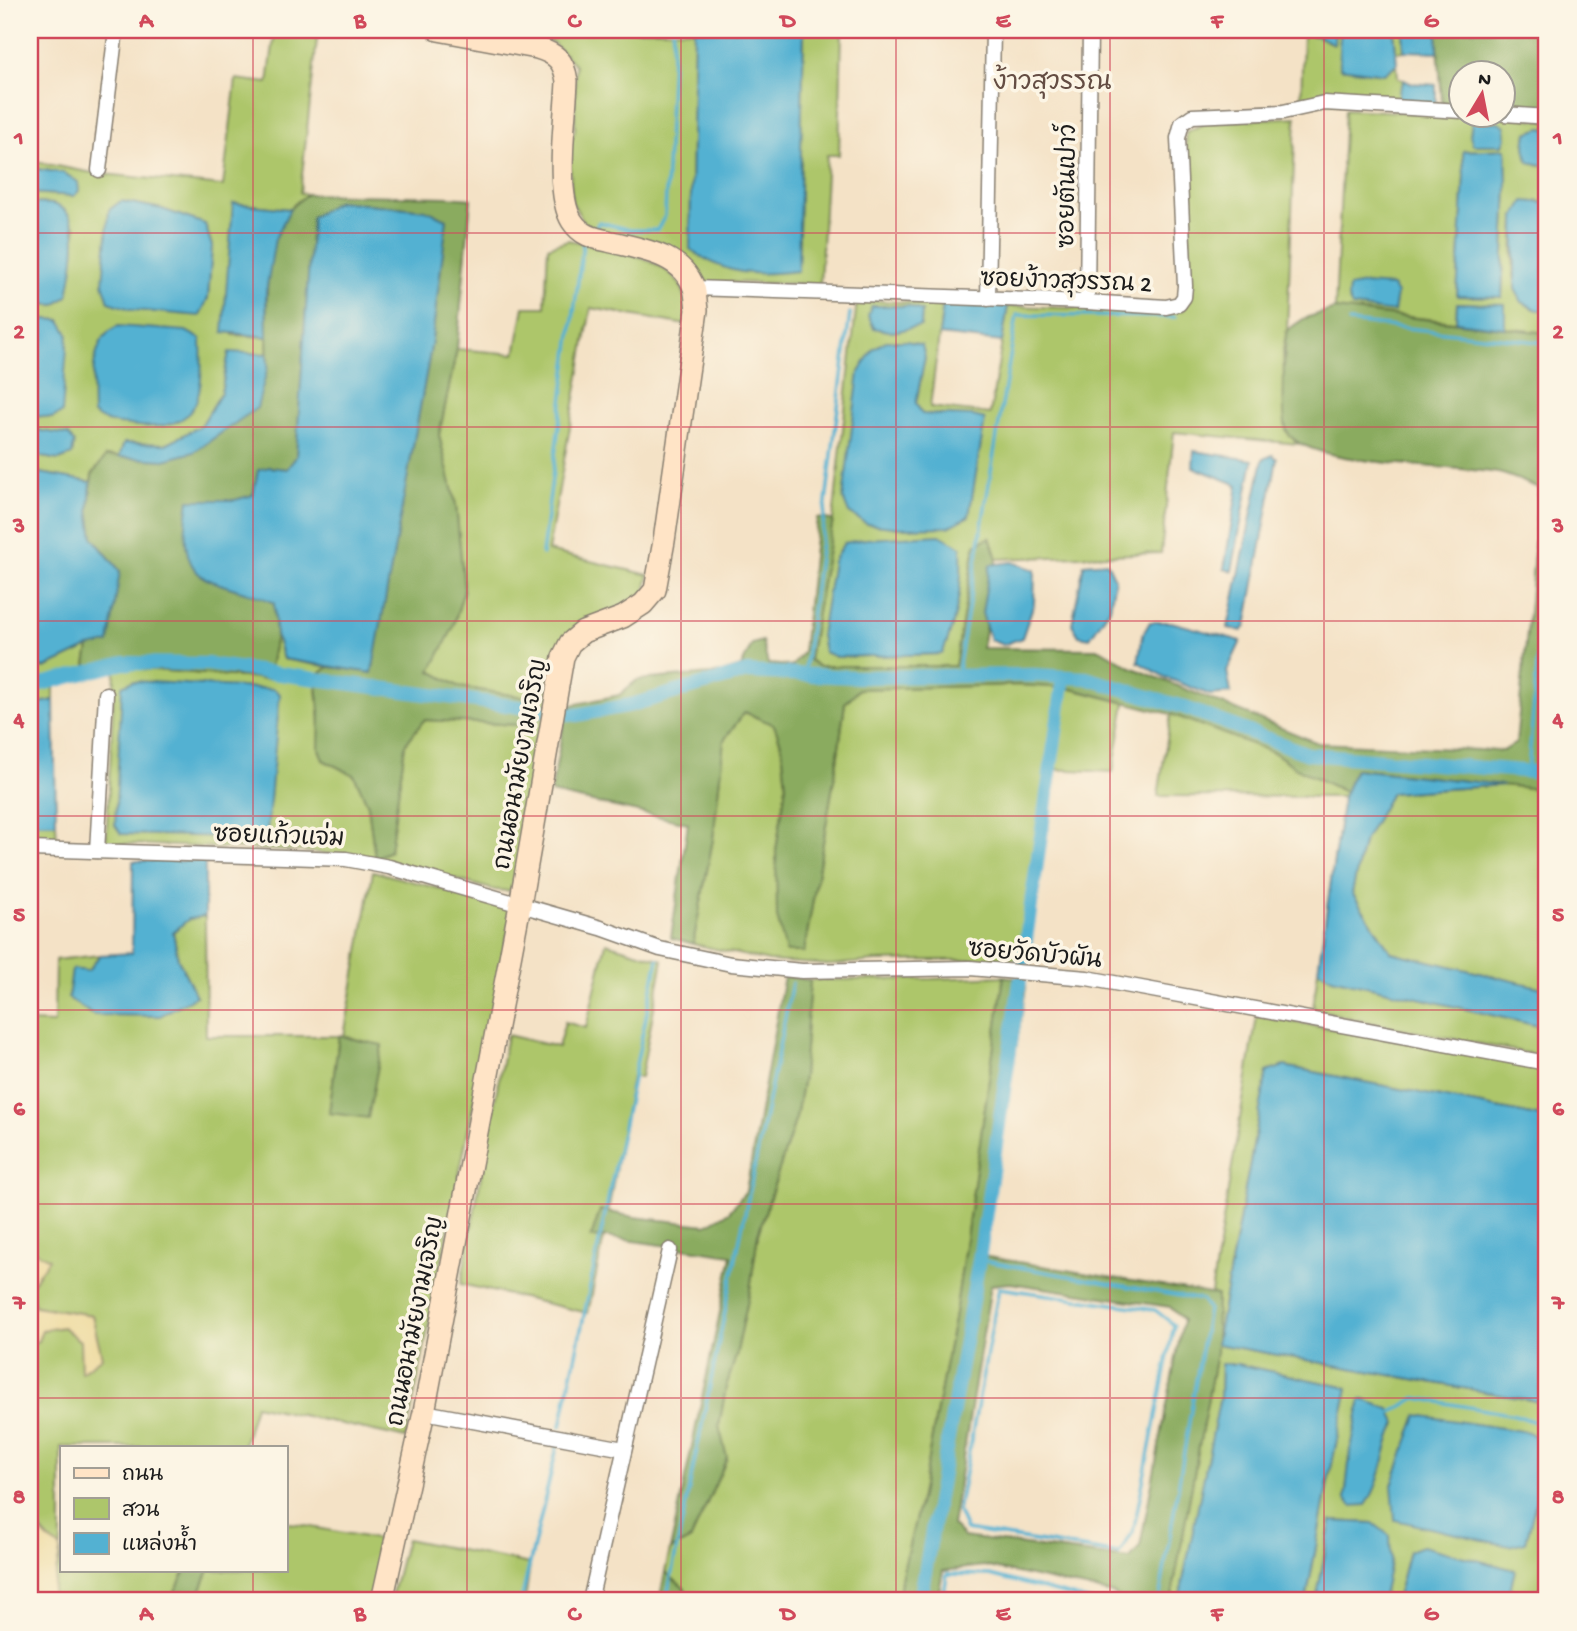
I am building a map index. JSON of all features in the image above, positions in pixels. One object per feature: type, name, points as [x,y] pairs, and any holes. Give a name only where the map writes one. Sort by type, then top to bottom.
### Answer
[{"type":"street","points":[[99,170],[116,30]]},
{"type":"street","points":[[438,30],[537,48],[552,52],[559,58],[565,67],[567,81],[562,180],[571,220],[586,236],[659,254],[670,260],[681,267],[694,288]]},
{"type":"street","points":[[988,299],[992,30]]},
{"type":"street","name":"ซอยตันเปาว์","points":[[1087,302],[1090,30]]},
{"type":"street","name":"ซอยง้าวสุวรรณ 2","points":[[694,288],[1166,307],[1179,304],[1184,297],[1185,286],[1178,138],[1182,123],[1192,116],[1283,112],[1324,103],[1448,110]]},
{"type":"street","points":[[1518,115],[1547,117]]},
{"type":"street","name":"ถนนอนามัยงามเจริญ","points":[[382,1601],[424,1412],[520,905],[563,657],[570,643],[583,632],[623,617],[643,604],[655,590],[697,310],[694,288]]},
{"type":"street","points":[[97,851],[106,694]]},
{"type":"street","name":"ซอยแก้วแจ่ม","points":[[30,849],[346,859],[389,867],[520,905]]},
{"type":"street","name":"ซอยวัดบัวผัน","points":[[520,905],[601,928],[660,949],[731,964],[802,971],[970,968],[1087,978],[1547,1063]]},
{"type":"street","points":[[590,1601],[670,1250]]},
{"type":"street","points":[[424,1412],[624,1449]]},
{"type":"street","points":[[1544,1601],[1547,1589]]},
{"type":"green space","points":[[275,30],[318,30],[300,193],[307,194],[290,209],[234,203],[233,335],[267,337],[267,354],[229,353],[221,393],[201,426],[166,444],[124,443],[119,457],[106,456],[92,475],[91,482],[30,471],[30,455],[59,460],[72,455],[74,443],[69,436],[30,429],[30,415],[52,418],[60,320],[30,318],[30,303],[55,305],[68,296],[76,227],[54,204],[30,203],[30,193],[74,196],[64,173],[30,168],[30,161],[93,173],[223,186],[236,79],[268,83]],"holes":[[[121,201],[162,209],[205,224],[212,246],[208,298],[109,210]]]},
{"type":"green space","points":[[486,30],[694,30],[690,248],[798,270],[804,30],[842,30],[839,155],[827,155],[820,284],[707,282],[676,251],[662,243],[613,235],[585,224],[572,202],[569,148],[575,129],[575,65],[552,42]]},
{"type":"green space","points":[[1335,30],[1341,30],[1341,68],[1384,74],[1397,64],[1398,78],[1404,80],[1399,92],[1399,103],[1301,103],[1303,34],[1317,36],[1333,44]]},
{"type":"green space","points":[[1394,30],[1403,30],[1404,51],[1396,52]]},
{"type":"green space","points":[[1437,30],[1547,30],[1547,112],[1518,110],[1518,60],[1448,60],[1448,104],[1442,103]]},
{"type":"green space","points":[[1345,109],[1448,114],[1448,130],[1518,130],[1518,118],[1547,121],[1547,129],[1541,128],[1527,133],[1525,146],[1539,166],[1547,166],[1547,203],[1538,201],[1515,216],[1513,260],[1517,290],[1523,301],[1533,308],[1547,310],[1547,333],[1505,328],[1505,305],[1457,303],[1456,322],[1335,309]],"holes":[[[1506,149],[1502,297],[1457,296],[1463,151]]]},
{"type":"green space","points":[[1296,117],[1287,330],[1283,349],[1286,431],[1298,444],[1174,432],[1161,553],[997,559],[990,538],[975,545],[956,666],[818,666],[809,660],[833,520],[857,300],[943,304],[930,407],[990,414],[1008,306],[1182,311],[1191,297],[1186,132],[1208,122]],"holes":[[[925,357],[916,403],[922,414],[972,416],[843,498]],[[825,652],[942,654],[836,657]]]},
{"type":"green space","points":[[307,194],[471,199],[457,349],[439,435],[456,505],[464,589],[453,628],[431,671],[460,687],[530,698],[541,718],[519,725],[424,720],[405,745],[390,851],[375,858],[368,805],[354,775],[323,760],[319,749],[320,711],[316,676],[329,667],[372,672],[431,347],[447,219],[425,210],[338,201],[312,217],[296,457],[287,469],[269,467],[253,495],[235,500],[189,500],[204,578],[254,593],[274,603],[276,635],[268,679],[128,668],[103,671],[86,665],[89,647],[120,571],[93,538],[89,510],[92,475],[106,456],[164,460],[268,366],[267,284],[274,243],[280,225],[290,209]]},
{"type":"green space","points":[[568,240],[618,250],[653,263],[668,272],[679,283],[685,297],[686,325],[591,308],[548,551],[649,575],[645,592],[561,640],[517,885],[508,891],[495,890],[375,858],[299,851],[106,843],[115,670],[128,668],[268,679],[276,635],[283,659],[329,667],[316,676],[323,760],[354,775],[368,805],[375,857],[390,851],[405,745],[424,720],[519,725],[530,698],[460,687],[430,671],[453,628],[464,589],[456,505],[439,435],[457,349],[515,354],[524,307],[545,307],[548,247]]},
{"type":"green space","points":[[1335,309],[1547,333],[1547,790],[1355,769],[1345,792],[1296,768],[1275,753],[1171,714],[1068,688],[1020,685],[859,689],[845,703],[804,952],[786,952],[777,917],[776,851],[786,786],[782,746],[774,725],[745,712],[724,740],[713,839],[693,944],[671,938],[688,823],[551,793],[567,706],[619,695],[637,680],[722,673],[741,667],[752,644],[762,641],[768,664],[792,666],[803,652],[817,518],[833,520],[809,660],[818,666],[955,666],[975,545],[990,537],[997,559],[982,648],[1100,649],[1131,667],[1318,743],[1503,751],[1516,743],[1539,488],[1498,473],[1350,458],[1321,452],[1299,443],[1287,431],[1285,424],[1287,330],[1305,318]]},
{"type":"green space","points":[[89,647],[86,665],[92,667],[54,677],[54,700],[30,705],[30,666],[45,668]]},
{"type":"green space","points":[[1020,685],[1068,688],[1125,703],[1113,772],[1047,769],[1020,959],[875,961],[831,965],[769,961],[693,944],[713,839],[724,740],[744,712],[774,725],[782,746],[786,786],[776,851],[786,952],[804,952],[845,703],[859,689]]},
{"type":"green space","points":[[1171,714],[1275,753],[1296,768],[1345,792],[1343,797],[1158,796]]},
{"type":"green space","points":[[1504,785],[1547,790],[1547,989],[1391,952],[1352,893],[1363,843],[1391,793]]},
{"type":"green space","points":[[30,823],[56,823],[57,843],[30,843]]},
{"type":"green space","points":[[373,871],[513,908],[406,1438],[255,1405],[243,1446],[60,1446],[60,1547],[51,1542],[30,1519],[30,1344],[38,1341],[41,1330],[63,1327],[80,1341],[94,1330],[92,1315],[35,1306],[31,1291],[33,1281],[48,1259],[31,1250],[30,1254],[30,1022],[54,1023],[55,960],[100,955],[88,971],[196,996],[178,959],[173,931],[189,919],[205,916],[206,1036],[339,1036],[329,1113],[367,1117],[382,1046],[344,1036]]},
{"type":"green space","points":[[606,943],[663,960],[641,1077],[632,1077],[608,1212],[600,1211],[592,1238],[604,1237],[588,1313],[461,1284],[507,1035],[558,1047],[565,1022],[586,1028]]},
{"type":"green space","points":[[1318,970],[1332,978],[1547,1028],[1547,1057],[1358,1020],[1313,1008]]},
{"type":"green space","points":[[784,976],[810,980],[803,1077],[796,1118],[758,1234],[750,1290],[736,1356],[726,1387],[719,1426],[727,1458],[691,1539],[670,1550],[732,1255],[605,1237],[591,1238],[600,1210],[634,1217],[706,1225],[729,1212],[746,1191]]},
{"type":"green space","points":[[1004,976],[956,1308],[921,1496],[901,1579],[899,1601],[686,1601],[685,1589],[665,1572],[670,1550],[691,1539],[727,1459],[719,1426],[750,1290],[758,1234],[796,1118],[803,1077],[810,980]]},
{"type":"green space","points":[[1004,976],[1024,979],[1026,987],[982,1256],[1217,1295],[1216,1353],[1171,1601],[1123,1601],[1113,1594],[984,1566],[943,1571],[937,1601],[899,1601],[901,1579],[921,1496],[956,1308]],"holes":[[[1010,1283],[1170,1307],[1183,1320],[1140,1546],[1130,1559],[964,1537],[952,1525],[991,1285]]]},
{"type":"green space","points":[[1257,1016],[1547,1065],[1547,1118],[1284,1066],[1267,1072],[1216,1343],[1217,1295],[1211,1293]]},
{"type":"green space","points":[[339,1036],[382,1045],[368,1118],[329,1113]]},
{"type":"green space","points":[[1216,1344],[1547,1403],[1547,1443],[1527,1432],[1526,1541],[1547,1457],[1547,1566],[1538,1601],[1507,1601],[1515,1570],[1409,1551],[1396,1601],[1382,1601],[1391,1558],[1373,1523],[1332,1521],[1316,1601],[1306,1601],[1348,1388],[1237,1364],[1221,1365],[1220,1397],[1180,1601],[1171,1601]],"holes":[[[1396,1423],[1389,1438],[1345,1499],[1348,1485]]]},
{"type":"green space","points":[[287,1522],[387,1541],[373,1601],[196,1601],[208,1572],[287,1572]]},
{"type":"green space","points":[[406,1539],[530,1564],[525,1601],[390,1601]]},
{"type":"green space","points":[[60,1556],[60,1572],[185,1572],[170,1601],[50,1601]]},
{"type":"green space","points":[[185,1572],[208,1572],[196,1601],[170,1601]]},
{"type":"green space","points":[[665,1572],[685,1589],[686,1601],[659,1601]]},
{"type":"sand","points":[[31,1249],[49,1259],[30,1286],[30,1254]]},
{"type":"sand","points":[[30,1292],[35,1306],[92,1315],[102,1357],[81,1372],[80,1341],[63,1327],[42,1330],[38,1341],[30,1344]]},
{"type":"sand","points":[[30,1519],[51,1542],[60,1547],[60,1553],[50,1601],[30,1601]]},
{"type":"water","points":[[694,30],[804,30],[798,271],[741,272],[716,265],[690,249]]},
{"type":"water","points":[[1303,30],[1335,30],[1334,44],[1317,36],[1303,34]]},
{"type":"water","points":[[1341,30],[1394,30],[1397,64],[1384,74],[1340,68]]},
{"type":"water","points":[[1403,30],[1437,30],[1438,52],[1404,51]]},
{"type":"water","points":[[1404,80],[1436,85],[1436,105],[1399,103],[1399,92]]},
{"type":"water","points":[[1541,128],[1547,129],[1547,166],[1528,162],[1525,146],[1527,133]]},
{"type":"water","points":[[1471,130],[1505,130],[1506,138],[1503,145],[1473,145]]},
{"type":"water","points":[[1506,149],[1502,297],[1457,296],[1463,151]]},
{"type":"water","points":[[30,168],[64,173],[78,182],[79,191],[74,196],[30,193]]},
{"type":"water","points":[[121,201],[162,209],[205,224],[212,246],[208,298],[200,316],[133,310],[109,302],[103,283],[109,210]]},
{"type":"water","points":[[338,201],[425,210],[447,219],[431,347],[372,673],[283,659],[276,635],[274,603],[207,579],[198,573],[192,565],[186,544],[189,500],[235,500],[253,495],[258,470],[269,467],[287,469],[296,457],[312,217]]},
{"type":"water","points":[[1524,201],[1547,203],[1547,310],[1537,310],[1522,302],[1515,289],[1515,217]]},
{"type":"water","points":[[30,203],[52,204],[63,209],[74,230],[74,258],[68,296],[55,305],[30,303]]},
{"type":"water","points":[[233,203],[290,209],[275,239],[266,292],[267,337],[223,332]]},
{"type":"water","points":[[1364,284],[1392,286],[1397,294],[1394,312],[1352,307],[1348,299],[1349,287]]},
{"type":"water","points":[[1457,303],[1505,304],[1505,328],[1456,322]]},
{"type":"water","points":[[943,304],[1008,306],[1002,342],[939,335]]},
{"type":"water","points":[[872,306],[908,306],[922,311],[921,326],[893,332],[874,328],[868,316]]},
{"type":"water","points":[[30,318],[60,320],[68,334],[62,413],[52,418],[30,415]]},
{"type":"water","points":[[118,326],[186,331],[201,339],[199,391],[188,415],[176,422],[160,426],[139,426],[109,422],[93,414],[93,378],[97,352],[109,332]]},
{"type":"water","points":[[886,341],[907,341],[922,345],[925,357],[916,403],[922,414],[985,419],[969,516],[949,527],[900,528],[867,524],[849,513],[843,498],[859,372],[873,349]]},
{"type":"water","points":[[229,352],[267,354],[268,366],[257,408],[194,452],[164,460],[119,457],[124,443],[166,444],[201,426],[221,393]]},
{"type":"water","points":[[30,429],[69,435],[74,443],[72,455],[59,460],[30,455]]},
{"type":"water","points":[[1194,451],[1253,460],[1232,571],[1224,569],[1238,485],[1193,467]]},
{"type":"water","points":[[1273,455],[1277,459],[1246,626],[1242,631],[1228,628],[1263,459]]},
{"type":"water","points":[[30,471],[91,482],[89,510],[93,538],[120,571],[109,643],[89,647],[45,668],[30,666]]},
{"type":"water","points":[[940,535],[961,547],[960,588],[955,615],[942,654],[836,657],[824,652],[821,635],[833,561],[844,543],[866,539]]},
{"type":"water","points":[[1012,562],[1035,570],[1034,603],[1022,638],[1003,645],[990,640],[982,613],[990,565]]},
{"type":"water","points":[[1107,562],[1115,579],[1110,608],[1090,638],[1079,636],[1072,624],[1084,564]]},
{"type":"water","points":[[1150,622],[1171,622],[1241,641],[1227,671],[1231,693],[1210,695],[1165,677],[1138,662],[1143,634]]},
{"type":"water","points":[[133,681],[274,689],[280,694],[267,832],[262,838],[121,834],[115,825],[122,686]]},
{"type":"water","points":[[54,700],[56,823],[30,823],[30,705]]},
{"type":"water","points":[[1355,769],[1504,785],[1391,793],[1363,843],[1352,893],[1391,952],[1547,989],[1547,1028],[1332,978],[1318,970],[1343,797]]},
{"type":"water","points":[[133,861],[205,861],[205,916],[189,919],[173,932],[178,959],[196,996],[160,1016],[93,1015],[68,998],[72,969],[88,971],[100,955],[132,953]]},
{"type":"water","points":[[1284,1066],[1547,1118],[1547,1403],[1216,1344],[1267,1072]]},
{"type":"water","points":[[1221,1364],[1237,1364],[1348,1388],[1306,1601],[1179,1600],[1220,1397]]},
{"type":"water","points":[[1361,1399],[1390,1409],[1396,1423],[1372,1496],[1366,1505],[1352,1506],[1345,1499],[1350,1454]]},
{"type":"water","points":[[1417,1415],[1528,1432],[1547,1443],[1547,1457],[1526,1542],[1509,1546],[1395,1520],[1392,1485]]},
{"type":"water","points":[[1331,1521],[1373,1523],[1390,1536],[1391,1558],[1382,1601],[1316,1601]]},
{"type":"water","points":[[1422,1546],[1515,1570],[1507,1601],[1396,1601],[1409,1551]]},
{"type":"waterway","points":[[596,227],[599,222],[630,230],[657,230],[665,216],[673,30]]},
{"type":"waterway","points":[[542,554],[583,243]]},
{"type":"waterway","points":[[804,675],[850,313]]},
{"type":"waterway","points":[[957,676],[1017,315],[1175,317]]},
{"type":"waterway","points":[[1349,322],[1539,342],[1547,348]]},
{"type":"waterway","points":[[1528,771],[1547,499]]},
{"type":"waterway","points":[[30,687],[124,663],[207,664],[542,710]]},
{"type":"waterway","points":[[1537,667],[1547,668]]},
{"type":"waterway","points":[[565,713],[577,715],[631,705],[747,672],[856,677],[1034,675],[1086,678],[1183,707],[1308,754],[1547,773]]},
{"type":"waterway","points":[[1023,960],[1064,677]]},
{"type":"waterway","points":[[561,1426],[658,959]]},
{"type":"waterway","points":[[920,1601],[979,1260],[1020,982]]},
{"type":"waterway","points":[[666,1601],[792,983]]},
{"type":"waterway","points":[[979,1260],[1202,1300],[1208,1309],[1159,1601]]},
{"type":"waterway","points":[[999,1288],[1155,1310],[1174,1325],[1133,1532],[1119,1554],[966,1530],[958,1511],[999,1288]]},
{"type":"waterway","points":[[1389,1414],[1416,1398],[1515,1415],[1547,1426]]},
{"type":"waterway","points":[[521,1601],[557,1447]]},
{"type":"waterway","points":[[943,1601],[947,1574],[990,1575],[1091,1601]]},
{"type":"district","name":"ง้าวสุวรรณ","points":[[1052,80]]}]
